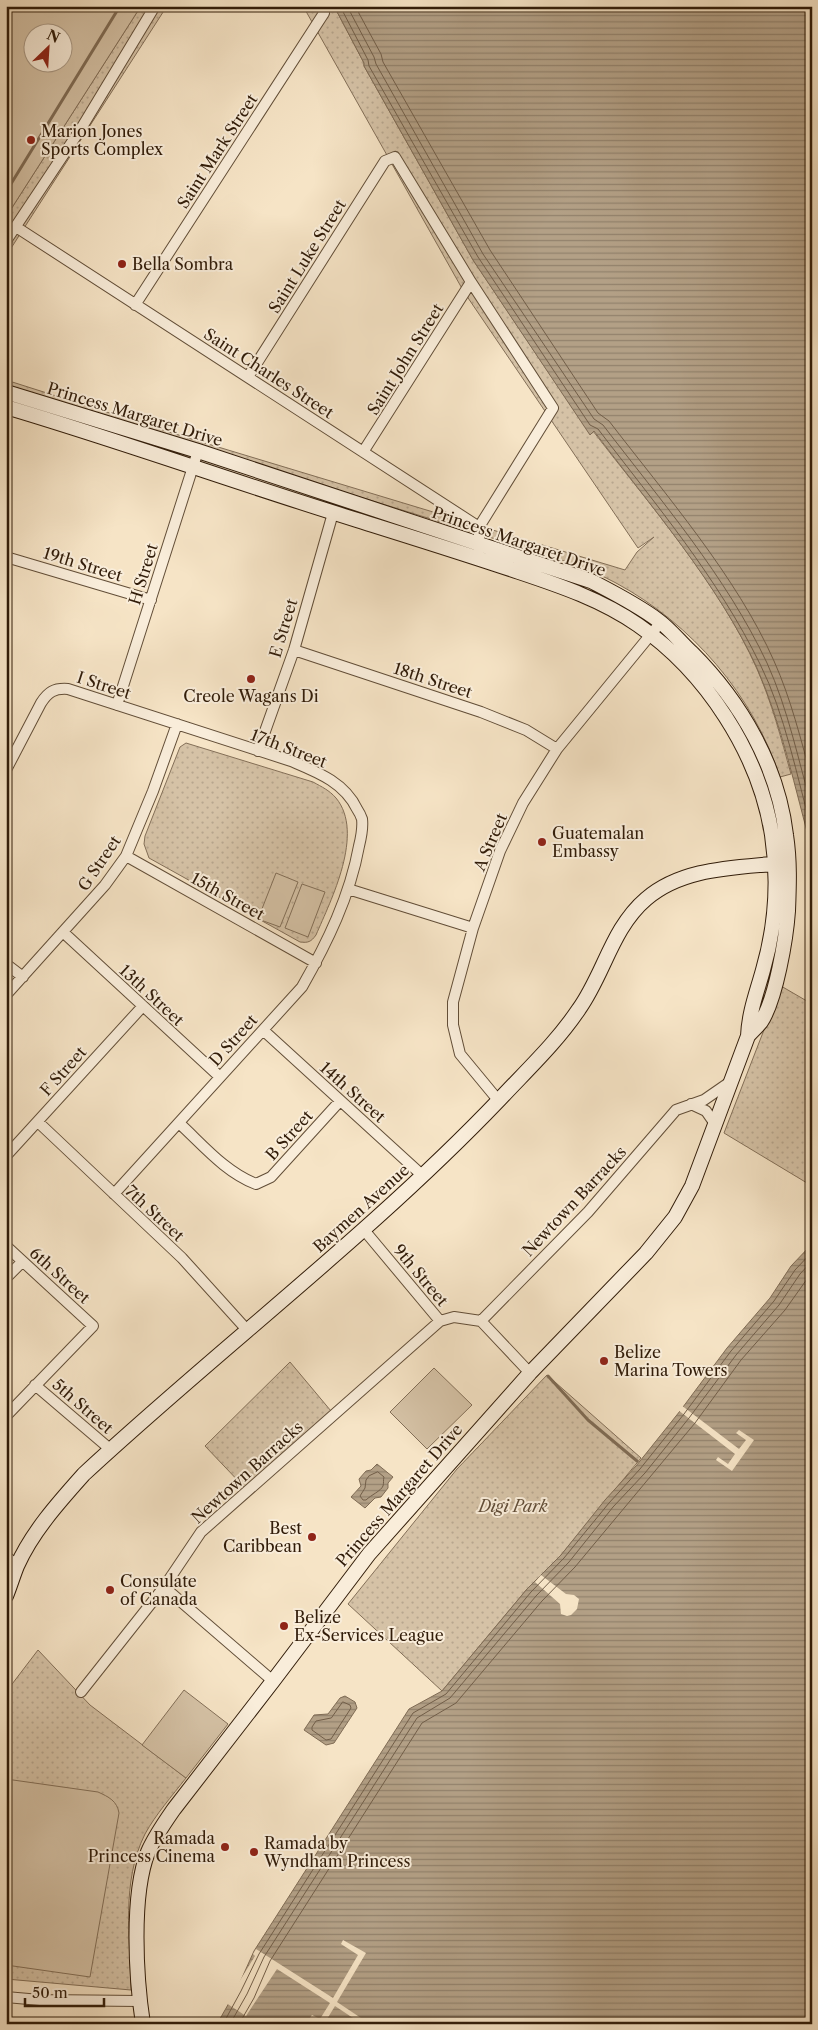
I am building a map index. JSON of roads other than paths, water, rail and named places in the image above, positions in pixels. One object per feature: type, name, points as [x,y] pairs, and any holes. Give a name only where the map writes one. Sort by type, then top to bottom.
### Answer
[{"type":"main road","name":"Princess Margaret Drive","points":[[6,392],[198,451],[479,552],[601,603],[640,626],[678,658],[702,685],[720,708],[735,734],[757,779],[781,864],[787,923],[778,975],[761,1021],[748,1036],[692,1186],[666,1228],[640,1259],[530,1373],[369,1554],[174,1809],[149,1850],[144,1863],[138,1897],[140,2001],[143,2024]]},
{"type":"main road","name":"Princess Margaret Drive","points":[[6,407],[192,465],[333,513],[591,581],[638,606],[661,622],[713,674],[747,723],[764,756],[778,796],[786,835],[776,895],[774,920],[768,951],[748,1018],[748,1036]]},
{"type":"main road","points":[[744,867],[766,856],[772,836]]},
{"type":"main road","name":"Baymen Avenue","points":[[6,1596],[17,1566],[32,1539],[84,1474],[110,1449],[364,1230],[423,1176],[548,1048],[580,1008],[620,930],[645,900],[665,885],[686,877],[716,870],[781,864]]},
{"type":"main road","points":[[744,867],[767,876],[774,886],[776,895]]},
{"type":"street","points":[[6,241],[82,127],[155,6]]},
{"type":"street","name":"Saint Mark Street","points":[[135,305],[324,13]]},
{"type":"street","name":"Saint Luke Street","points":[[248,377],[385,161],[395,157],[472,282]]},
{"type":"street","name":"Saint Charles Street","points":[[16,227],[480,527]]},
{"type":"street","points":[[472,282],[554,408],[480,527],[479,552]]},
{"type":"street","name":"Saint John Street","points":[[364,452],[472,282]]},
{"type":"street","name":"H Street","points":[[117,705],[198,451]]},
{"type":"street","name":"E Street","points":[[258,751],[294,650],[333,513]]},
{"type":"street","name":"19th Street","points":[[6,557],[151,600]]},
{"type":"street","name":"A Street","points":[[498,1100],[460,1054],[453,1025],[453,1002],[473,928],[500,851],[523,803],[558,750],[661,622]]},
{"type":"street","name":"18th Street","points":[[294,650],[481,712],[526,730],[558,750]]},
{"type":"street","name":"I Street","points":[[6,770],[40,703],[47,694],[57,688],[68,689],[177,724]]},
{"type":"street","name":"17th Street","points":[[177,724],[316,772],[339,784],[353,800],[362,819],[356,863],[348,889]]},
{"type":"street","name":"G Street","points":[[6,995],[105,886],[126,856],[154,791],[177,724]]},
{"type":"street","name":"15th Street","points":[[126,856],[316,963]]},
{"type":"street","points":[[348,889],[473,928]]},
{"type":"street","name":"D Street","points":[[114,1194],[302,987],[316,963],[348,889]]},
{"type":"street","name":"13th Street","points":[[64,933],[220,1077]]},
{"type":"street","points":[[6,964],[23,977]]},
{"type":"street","name":"F Street","points":[[6,1156],[142,1007]]},
{"type":"street","name":"14th Street","points":[[263,1030],[423,1176]]},
{"type":"street","name":"Newtown Barracks","points":[[481,1321],[588,1212],[676,1110],[715,1094],[730,1082]]},
{"type":"street","name":"B Street","points":[[179,1123],[240,1178],[256,1184],[272,1177],[340,1101]]},
{"type":"street","points":[[691,1104],[706,1111],[714,1124]]},
{"type":"street","name":"7th Street","points":[[38,1122],[182,1258],[248,1331]]},
{"type":"street","name":"9th Street","points":[[364,1230],[440,1321],[454,1317],[481,1321]]},
{"type":"street","name":"6th Street","points":[[6,1246],[93,1326],[35,1385]]},
{"type":"street","points":[[6,1278],[22,1262]]},
{"type":"street","name":"Newtown Barracks","points":[[81,1692],[164,1587],[201,1532],[440,1321]]},
{"type":"street","points":[[481,1321],[530,1373]]},
{"type":"street","points":[[6,1416],[35,1385]]},
{"type":"street","name":"5th Street","points":[[35,1385],[110,1449]]},
{"type":"street","points":[[6,1556],[17,1566]]},
{"type":"street","points":[[164,1587],[273,1681]]},
{"type":"street","points":[[6,1997],[40,2000],[140,2001]]},
{"type":"water","points":[[334,6],[812,6],[812,850],[774,712],[757,668],[741,637],[703,576],[660,516],[594,431],[590,435],[473,260],[364,66]]},
{"type":"water","points":[[812,1244],[812,2024],[217,2024],[237,1989],[254,1951],[409,1709],[442,1691],[527,1589],[561,1555],[605,1500],[636,1466],[727,1348],[770,1298],[791,1266]]},
{"type":"water","points":[[377,1464],[393,1477],[381,1497],[375,1498],[365,1508],[351,1497],[361,1486],[359,1479],[366,1471],[371,1470]]},
{"type":"water","points":[[345,1696],[355,1702],[357,1708],[334,1743],[326,1745],[304,1730],[314,1715],[328,1714],[340,1698]]},
{"type":"waterway","points":[[6,192],[120,6]]},
{"type":"waterway","points":[[548,1376],[588,1420],[637,1461]]},
{"type":"place","name":"Marion Jones Sports Complex","points":[[31,140]]},
{"type":"place","name":"Bella Sombra","points":[[122,264]]},
{"type":"place","name":"Creole Wagans Di","points":[[251,679]]},
{"type":"place","name":"Guatemalan Embassy","points":[[542,842]]},
{"type":"place","name":"Belize Marina Towers","points":[[604,1361]]},
{"type":"place","name":"Best Caribbean","points":[[312,1537]]},
{"type":"place","name":"Consulate of Canada","points":[[110,1590]]},
{"type":"place","name":"Belize Ex-Services League","points":[[284,1626]]},
{"type":"place","name":"Ramada Princess Cinema","points":[[225,1847]]},
{"type":"place","name":"Ramada by Wyndham Princess","points":[[254,1852]]},
{"type":"park label","name":"Digi Park","points":[[513,1506]]}]
